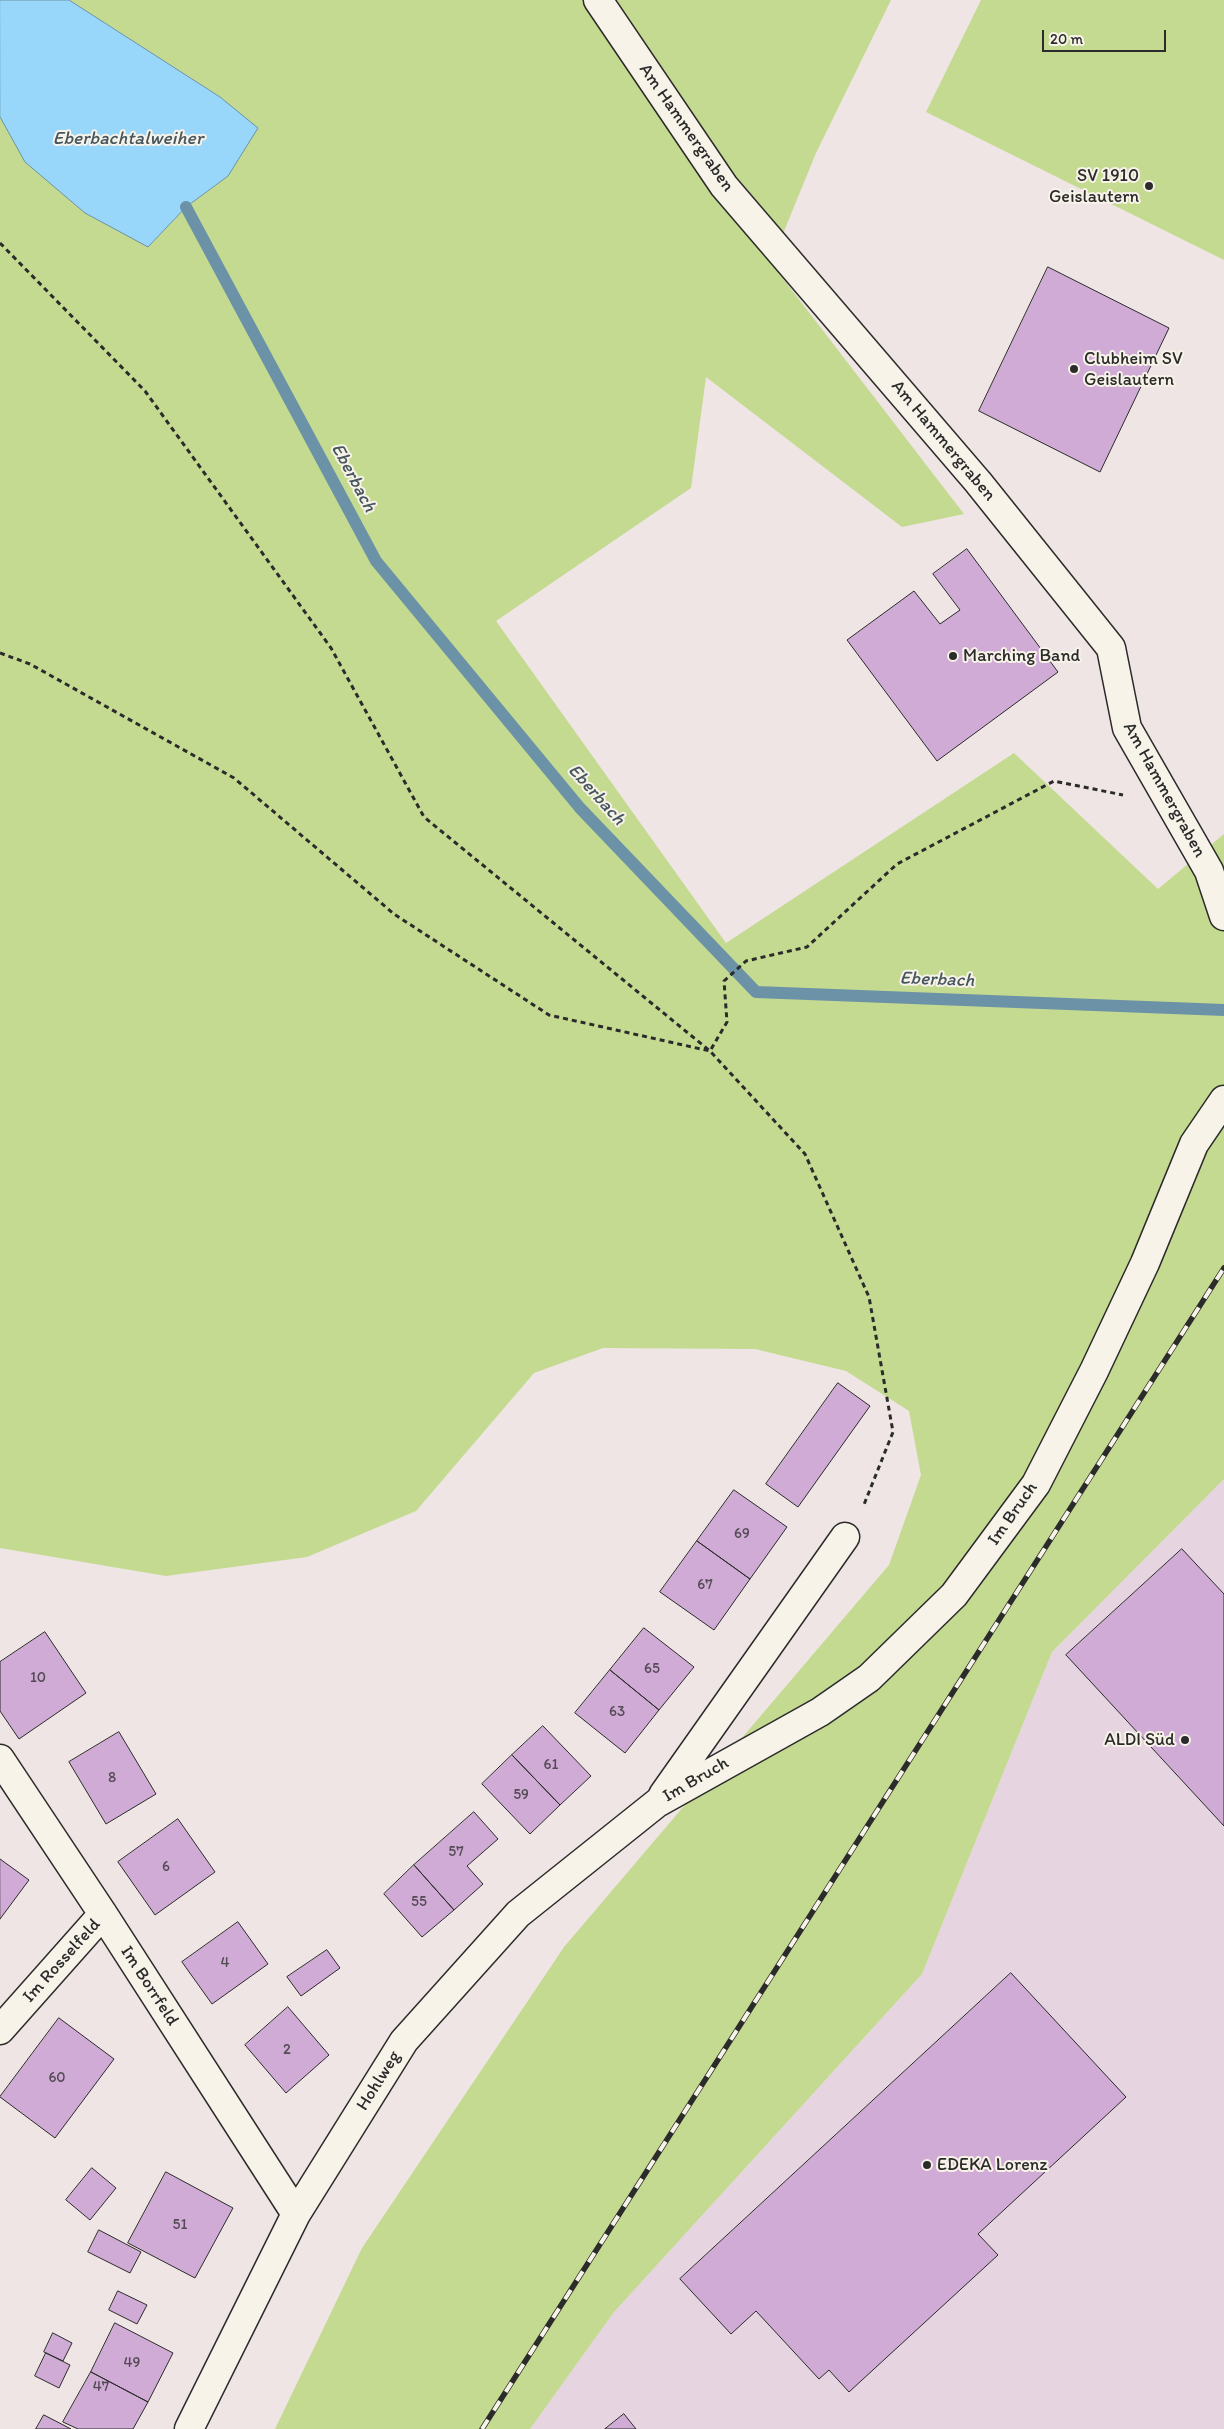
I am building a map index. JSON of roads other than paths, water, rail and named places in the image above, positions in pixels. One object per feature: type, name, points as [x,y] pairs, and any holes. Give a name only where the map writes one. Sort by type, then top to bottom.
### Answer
[{"type":"street","name":"Am Hammergraben","points":[[598,0],[724,186],[978,482],[1111,648],[1127,728],[1209,871],[1224,916]]},
{"type":"street","name":"Im Bruch","points":[[657,1802],[820,1712],[869,1678],[954,1596],[1036,1484],[1094,1371],[1145,1263],[1194,1144],[1224,1100]]},
{"type":"street","points":[[657,1802],[845,1537]]},
{"type":"street","name":"Im Borrfeld","points":[[0,1760],[103,1914],[296,2214]]},
{"type":"street","name":"Hohlweg","points":[[189,2429],[296,2214],[404,2041],[518,1914],[657,1802]]},
{"type":"street","name":"Im Rosselfeld","points":[[0,2030],[103,1914]]},
{"type":"water","name":"Eberbachtalweiher","points":[[0,0],[69,0],[220,97],[258,128],[228,176],[186,207],[148,247],[85,213],[25,162],[0,117]]},
{"type":"waterway","name":"Eberbach","points":[[186,207],[376,561],[580,808],[756,992],[1224,1010]]},
{"type":"railway","points":[[482,2429],[1224,1268]]},
{"type":"place","name":"SV 1910 Geislautern","points":[[1149,186]]},
{"type":"place","name":"Clubheim SV Geislautern","points":[[1074,369]]},
{"type":"place","name":"Marching Band","points":[[953,656]]},
{"type":"place","name":"ALDI Süd","points":[[1185,1740]]},
{"type":"place","name":"EDEKA Lorenz","points":[[927,2165]]}]
